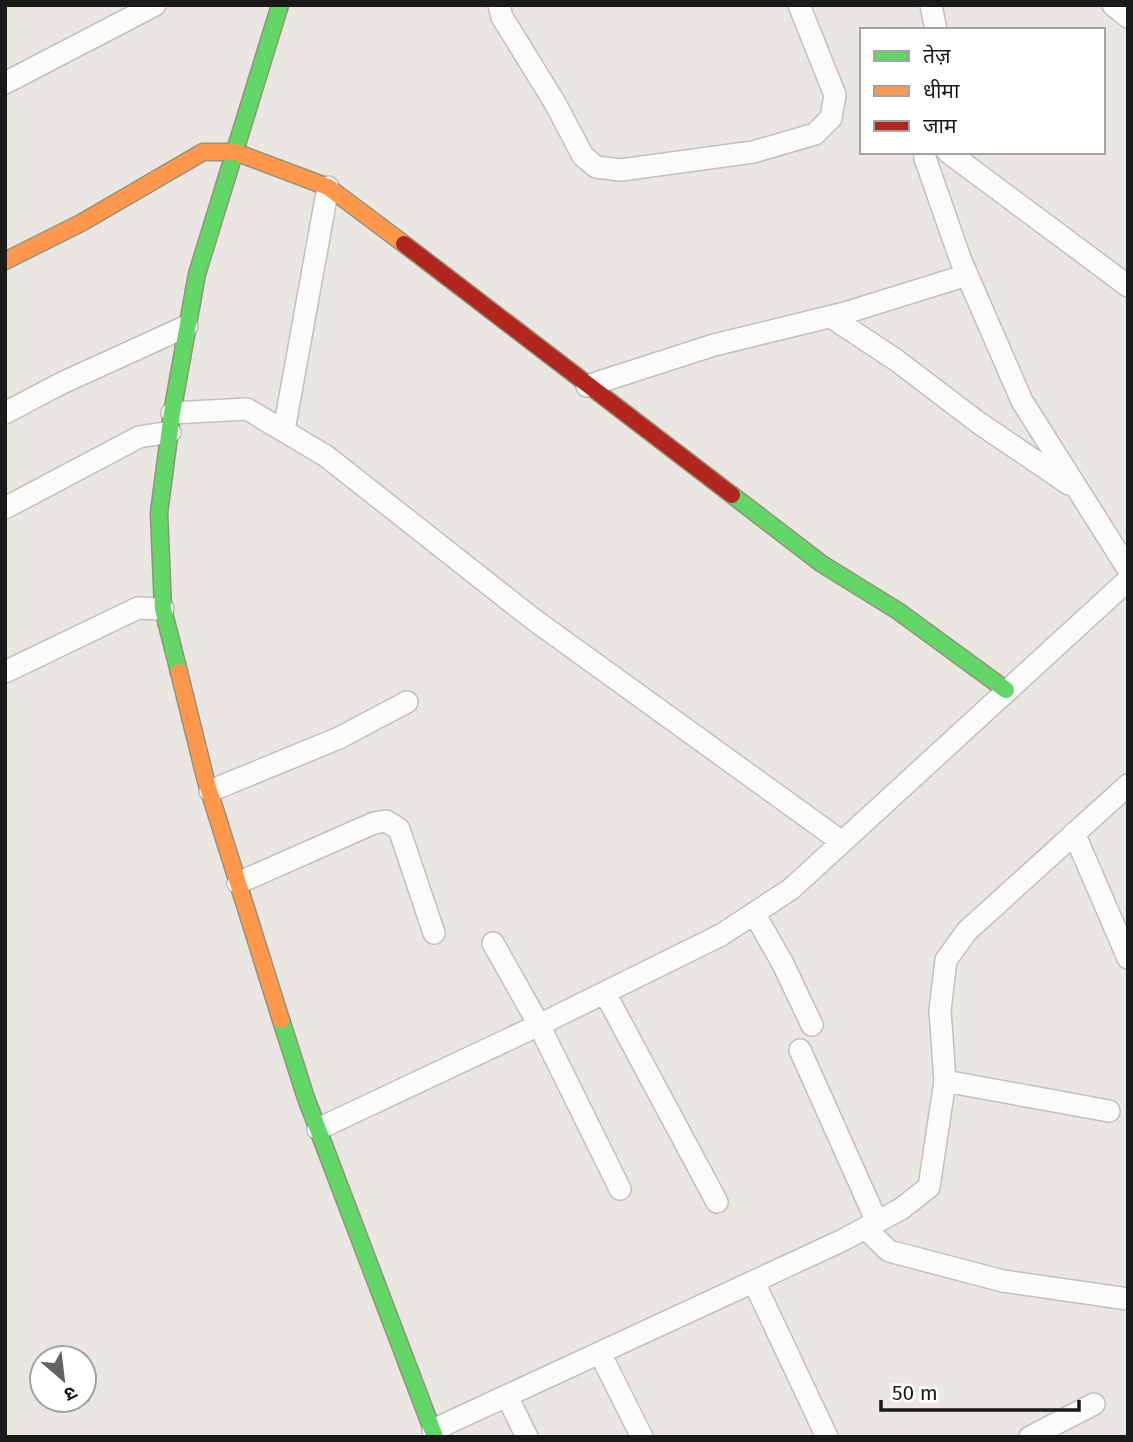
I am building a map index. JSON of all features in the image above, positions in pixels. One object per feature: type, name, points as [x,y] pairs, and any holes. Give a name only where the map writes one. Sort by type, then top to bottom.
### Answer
[{"type":"street","points":[[5,83],[155,5]]},
{"type":"street","points":[[280,5],[197,274],[171,422],[159,513],[163,610],[210,791],[318,1129],[434,1433],[871,1225],[901,1209],[929,1187],[945,1081],[940,1010],[946,960],[967,931],[1128,785]]},
{"type":"street","points":[[499,5],[502,17],[555,103],[583,156],[596,166],[621,170],[753,152],[815,134],[831,118],[835,95],[799,5]]},
{"type":"street","points":[[931,5],[936,28]]},
{"type":"street","points":[[1113,5],[1128,17]]},
{"type":"street","points":[[5,261],[81,223],[203,152],[234,152],[328,187],[453,280],[822,565],[898,611],[1006,690]]},
{"type":"street","points":[[926,154],[967,275],[1022,401],[1128,569]]},
{"type":"street","points":[[951,154],[1128,286]]},
{"type":"street","points":[[284,430],[328,187]]},
{"type":"street","points":[[587,386],[714,345],[831,317],[967,275]]},
{"type":"street","points":[[831,317],[1077,489]]},
{"type":"street","points":[[5,413],[62,383],[187,326]]},
{"type":"street","points":[[5,508],[171,422],[247,409],[326,456],[533,619],[842,842]]},
{"type":"street","points":[[318,1129],[539,1025],[721,935],[791,889],[1128,580]]},
{"type":"street","points":[[5,672],[138,608],[163,610]]},
{"type":"street","points":[[210,791],[339,738],[407,702]]},
{"type":"street","points":[[238,883],[374,823],[386,821],[399,829],[434,933]]},
{"type":"street","points":[[1074,833],[1128,958]]},
{"type":"street","points":[[754,913],[782,962],[812,1025]]},
{"type":"street","points":[[493,943],[539,1025],[620,1189]]},
{"type":"street","points":[[605,993],[717,1202]]},
{"type":"street","points":[[800,1051],[871,1225],[888,1251],[1003,1281],[1128,1299]]},
{"type":"street","points":[[945,1081],[1109,1111]]},
{"type":"street","points":[[754,1282],[827,1437]]},
{"type":"street","points":[[600,1353],[642,1437]]},
{"type":"street","points":[[507,1396],[527,1437]]},
{"type":"street","points":[[1030,1437],[1094,1404]]},
{"type":"traffic: fast","points":[[179,672],[163,609],[159,513],[172,413],[197,274],[280,5]]},
{"type":"traffic: fast","points":[[732,495],[822,564],[898,611],[1006,690]]},
{"type":"traffic: fast","points":[[281,1020],[306,1098],[435,1437]]},
{"type":"traffic: slow","points":[[5,261],[81,223],[203,152],[235,152],[328,187],[404,244]]},
{"type":"traffic: slow","points":[[179,672],[206,781],[281,1020]]},
{"type":"traffic: jam","points":[[404,244],[732,495]]}]
